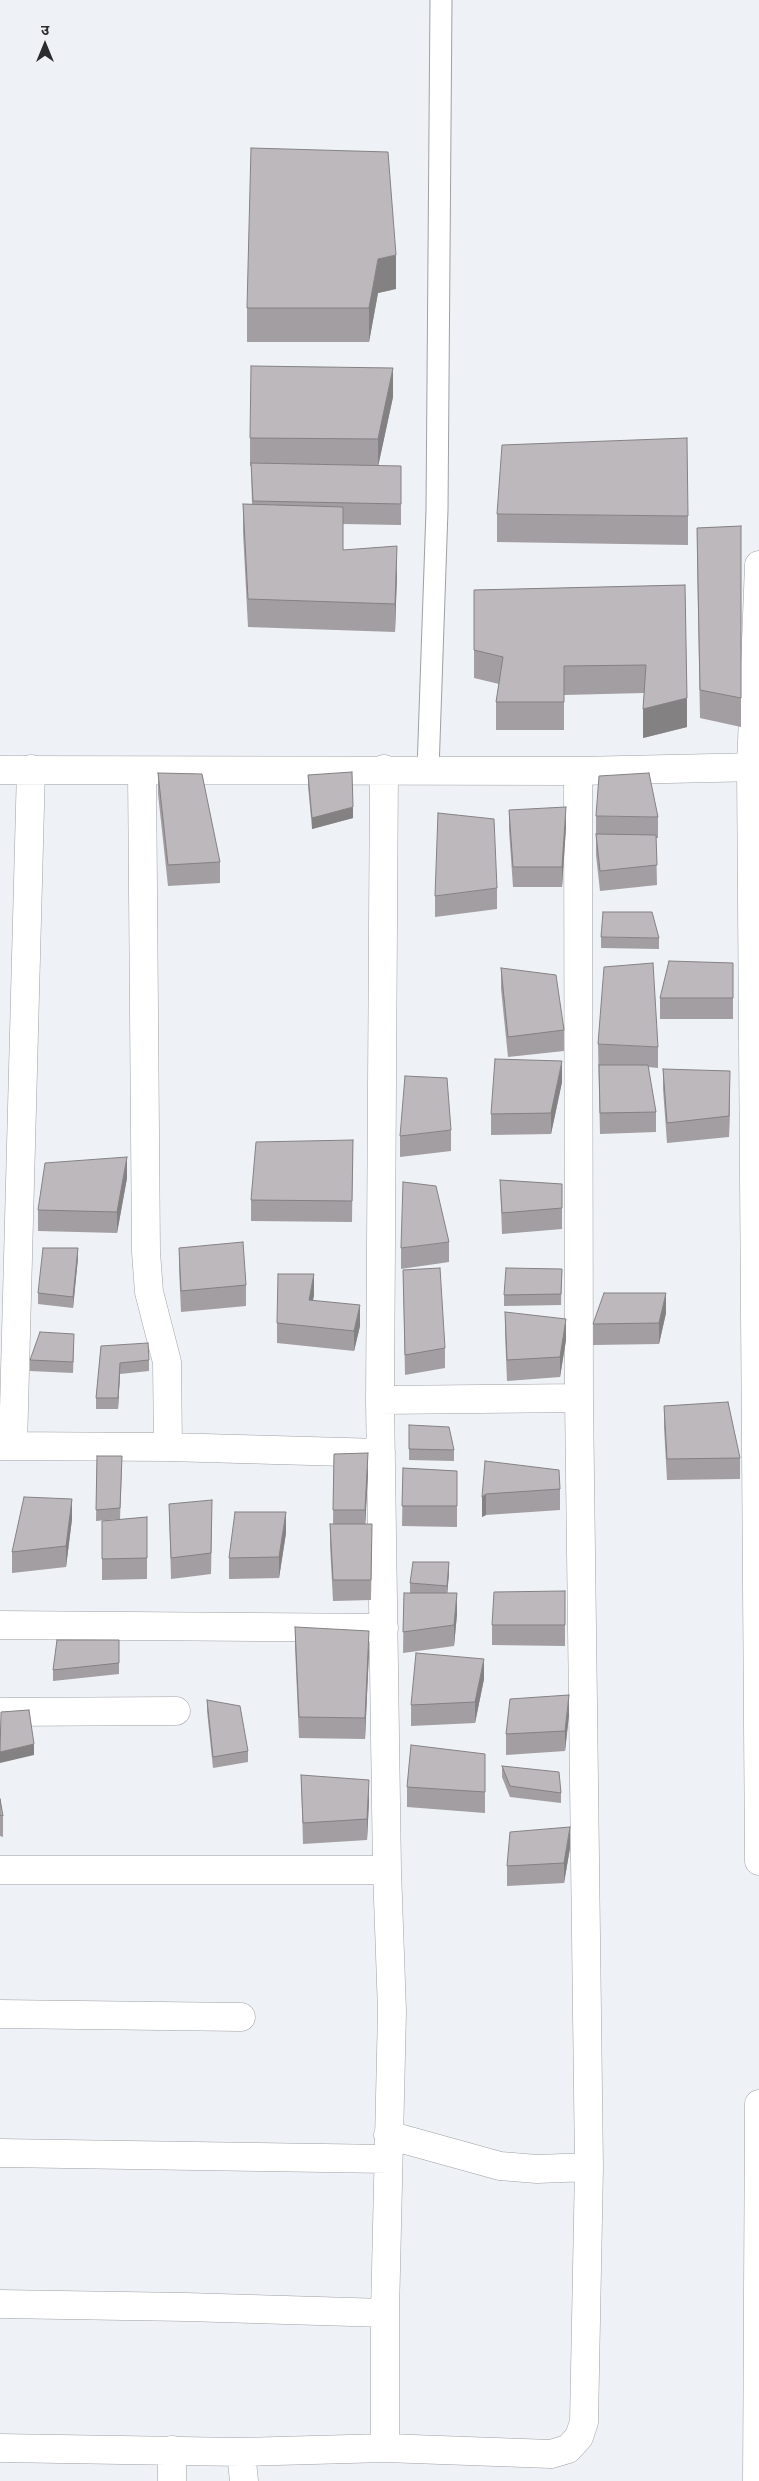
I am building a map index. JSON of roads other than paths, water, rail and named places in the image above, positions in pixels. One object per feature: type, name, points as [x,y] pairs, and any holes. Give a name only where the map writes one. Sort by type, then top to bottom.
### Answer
[{"type":"street","points":[[759,565],[755,767],[759,1861]]},
{"type":"street","points":[[0,770],[384,769],[578,771],[755,767]]},
{"type":"street","points":[[31,769],[7,1446],[168,1447],[381,1453]]},
{"type":"street","points":[[384,769],[380,1400],[387,1870],[392,2011],[388,2147],[386,2448]]},
{"type":"street","points":[[142,771],[146,1252],[149,1292],[167,1362],[168,1447]]},
{"type":"street","points":[[0,2448],[241,2452],[386,2448],[551,2454],[568,2449],[579,2437],[584,2422],[589,2167],[579,1398],[578,771]]},
{"type":"street","points":[[380,1400],[579,1398]]},
{"type":"street","points":[[0,1625],[384,1628]]},
{"type":"street","points":[[0,1712],[176,1711]]},
{"type":"street","points":[[0,1870],[387,1870]]},
{"type":"street","points":[[0,2014],[241,2016]]},
{"type":"street","points":[[757,2481],[759,2104]]},
{"type":"street","points":[[0,2153],[388,2147],[500,2166],[536,2169],[589,2167]]},
{"type":"street","points":[[0,2304],[386,2313]]},
{"type":"street","points":[[172,2450],[172,2481]]},
{"type":"street","points":[[241,2452],[244,2481]]},
{"type":"lane","points":[[428,770],[437,510],[441,0]]}]
